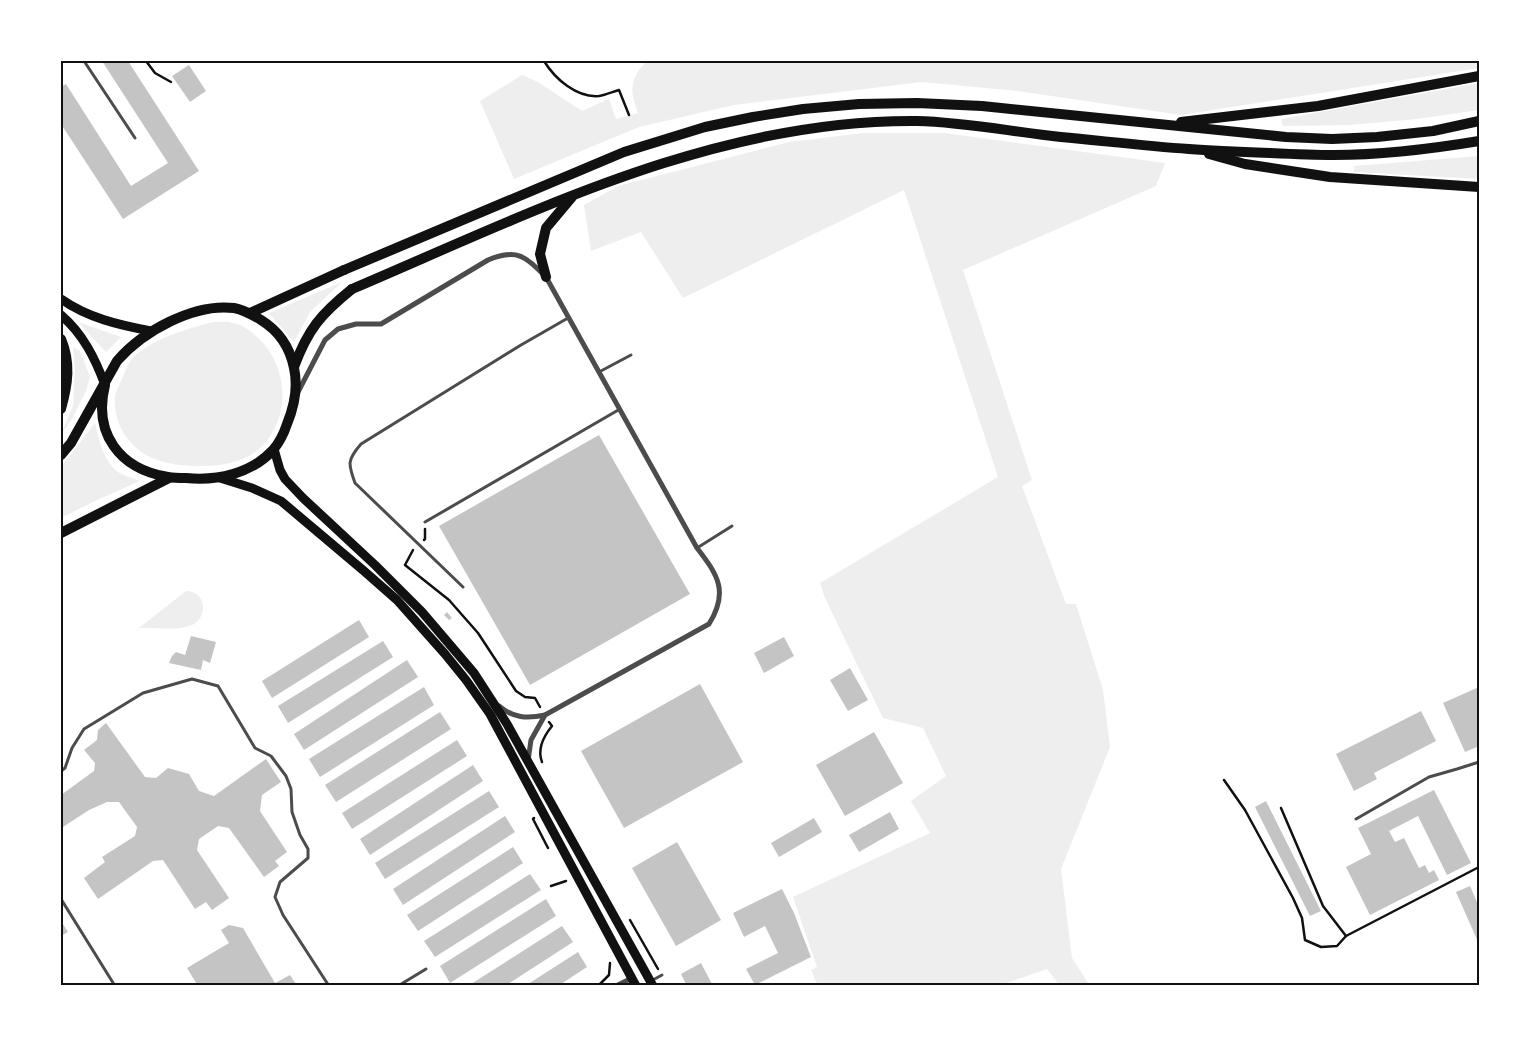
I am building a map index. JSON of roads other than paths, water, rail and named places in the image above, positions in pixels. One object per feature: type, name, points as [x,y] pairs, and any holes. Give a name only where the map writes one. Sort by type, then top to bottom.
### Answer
[{"type":"main road","points":[[1159,124],[1318,106],[1479,76]]},
{"type":"main road","points":[[250,313],[344,270],[624,152],[705,127],[803,109],[860,104],[918,103],[982,106],[1286,137],[1332,139],[1433,130],[1479,121]]},
{"type":"main road","points":[[294,367],[302,346],[312,328],[330,307],[352,289],[574,194],[636,171],[725,145],[795,130],[851,124],[917,121],[982,126],[1046,135],[1188,149],[1332,155],[1377,154],[1479,141]]},
{"type":"main road","points":[[1188,149],[1245,164],[1330,177],[1479,187]]},
{"type":"main road","points":[[546,277],[540,254],[546,228],[574,194]]},
{"type":"main road","points":[[61,299],[105,321],[151,332]]},
{"type":"main road","points":[[61,315],[78,331],[87,344],[105,385],[101,400],[101,413],[104,427],[113,445],[126,459],[137,466],[169,478],[220,478],[252,467],[274,449],[291,415],[296,379],[290,354],[279,334],[270,325],[250,313],[235,309],[218,308],[179,318],[151,332],[132,345],[122,356],[105,385],[71,443],[61,455]]},
{"type":"main road","points":[[61,338],[66,352],[68,374],[67,388],[61,409]]},
{"type":"main road","points":[[274,449],[280,470],[295,491],[388,577],[422,612],[457,652],[494,702],[652,983]]},
{"type":"main road","points":[[61,533],[169,478]]},
{"type":"main road","points":[[220,478],[268,494],[290,508],[396,600],[445,654],[490,714],[634,982]]},
{"type":"street","points":[[294,399],[325,340],[338,329],[356,324],[381,324],[488,260],[504,254],[516,254],[533,264],[546,277],[697,548],[718,578],[720,600],[709,624],[545,715],[525,718],[513,716],[494,702]]},
{"type":"street","points":[[528,762],[532,740],[545,715]]},
{"type":"street","points":[[616,986],[634,982]]},
{"type":"lane","points":[[84,61],[135,138]]},
{"type":"lane","points":[[463,587],[355,483],[349,467],[352,453],[361,444],[569,317]]},
{"type":"lane","points":[[599,372],[631,355]]},
{"type":"lane","points":[[424,522],[620,409]]},
{"type":"lane","points":[[697,548],[732,526]]},
{"type":"lane","points":[[61,771],[65,768],[72,748],[84,729],[143,693],[192,679],[218,686],[255,748],[271,756],[286,776],[291,788],[292,812],[300,835],[308,849],[308,858],[280,882],[276,898],[283,914],[329,986]]},
{"type":"lane","points":[[1356,819],[1429,777],[1479,762]]},
{"type":"lane","points":[[61,900],[115,986]]},
{"type":"lane","points":[[398,986],[426,969]]},
{"type":"lane","points":[[652,983],[662,975]]}]
